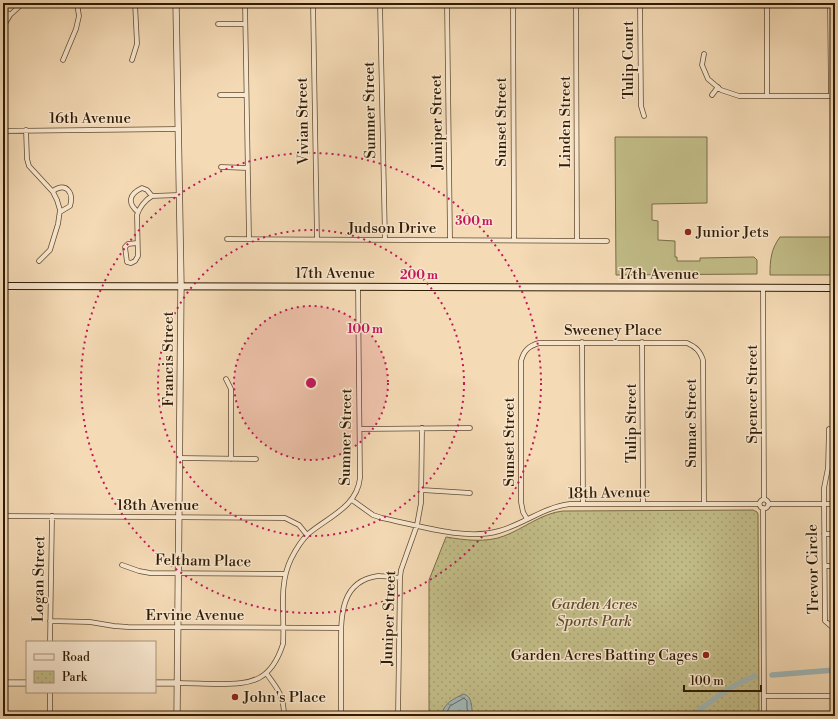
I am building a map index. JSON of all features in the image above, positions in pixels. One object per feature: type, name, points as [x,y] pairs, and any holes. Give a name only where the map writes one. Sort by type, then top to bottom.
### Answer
[{"type":"main road","name":"17th Avenue","points":[[3,286],[835,288]]},
{"type":"street","points":[[3,27],[10,15],[23,3]]},
{"type":"street","points":[[63,60],[76,29],[78,16],[77,3]]},
{"type":"street","points":[[132,60],[137,44],[135,3]]},
{"type":"street","name":"Francis Street","points":[[176,3],[181,286],[177,716]]},
{"type":"street","points":[[245,3],[249,239]]},
{"type":"street","name":"Vivian Street","points":[[313,3],[317,240]]},
{"type":"street","name":"Sumner Street","points":[[380,3],[385,240]]},
{"type":"street","name":"Juniper Street","points":[[447,3],[450,240]]},
{"type":"street","name":"Sunset Street","points":[[513,3],[514,240]]},
{"type":"street","name":"Linden Street","points":[[576,3],[577,241]]},
{"type":"street","name":"Tulip Court","points":[[640,3],[641,106],[644,116]]},
{"type":"street","points":[[767,3],[767,96]]},
{"type":"street","points":[[704,54],[702,65],[708,79],[721,90],[739,96],[833,96],[830,3]]},
{"type":"street","points":[[3,10],[10,15]]},
{"type":"street","points":[[218,24],[245,24]]},
{"type":"street","points":[[712,95],[718,87]]},
{"type":"street","points":[[220,95],[246,95]]},
{"type":"street","name":"16th Avenue","points":[[3,131],[178,129]]},
{"type":"street","points":[[26,130],[27,158],[29,166],[53,191],[58,200],[60,212],[50,250],[39,261]]},
{"type":"street","points":[[221,167],[248,168]]},
{"type":"street","points":[[53,191],[58,188],[64,188],[67,189],[69,193],[71,200],[70,206],[60,212]]},
{"type":"street","points":[[138,212],[131,207],[130,203],[138,190],[142,188],[147,190],[152,196]]},
{"type":"street","points":[[137,243],[128,244],[125,247],[127,262],[131,263],[135,261],[138,256],[138,212],[148,198],[152,196],[179,194]]},
{"type":"street","name":"Judson Drive","points":[[227,239],[607,241]]},
{"type":"street","name":"Sumner Street","points":[[266,673],[274,665],[283,644],[285,574],[290,560],[307,535],[343,509],[352,500],[357,493],[360,484],[358,286]]},
{"type":"street","name":"Spencer Street","points":[[763,288],[764,499]]},
{"type":"street","points":[[582,342],[583,504]]},
{"type":"street","name":"Sweeney Place","points":[[532,345],[539,343],[642,342],[687,343],[694,346]]},
{"type":"street","name":"Tulip Street","points":[[642,342],[643,504]]},
{"type":"street","name":"Sunset Street","points":[[527,519],[523,512],[521,502],[521,360],[523,354],[532,345]]},
{"type":"street","name":"Sumac Street","points":[[694,346],[702,355],[703,360],[704,504]]},
{"type":"street","points":[[226,379],[231,390],[231,459]]},
{"type":"street","name":"Juniper Street","points":[[398,716],[400,578],[401,570],[417,525],[422,490],[422,428]]},
{"type":"street","points":[[360,429],[470,428]]},
{"type":"street","name":"Trevor Circle","points":[[829,429],[828,468],[824,488],[825,620],[832,627],[835,627]]},
{"type":"street","points":[[179,458],[256,459]]},
{"type":"street","points":[[422,490],[470,493]]},
{"type":"street","points":[[764,508],[759,504],[761,500],[764,499],[768,504]]},
{"type":"street","name":"18th Avenue","points":[[352,500],[373,515],[382,518],[444,531],[473,534],[488,534],[501,531],[558,506],[583,504],[759,504]]},
{"type":"street","points":[[764,716],[764,508],[767,507],[768,504],[835,504]]},
{"type":"street","name":"18th Avenue","points":[[3,516],[286,518],[299,525],[307,535]]},
{"type":"street","name":"Logan Street","points":[[50,641],[52,516]]},
{"type":"street","points":[[824,534],[835,534]]},
{"type":"street","name":"Feltham Place","points":[[122,565],[138,571],[150,573],[285,574]]},
{"type":"street","points":[[824,566],[835,566]]},
{"type":"street","points":[[341,716],[341,628],[344,606],[348,594],[362,582],[371,578],[380,576],[400,578]]},
{"type":"street","name":"Ervine Avenue","points":[[50,622],[90,622],[128,627],[341,628]]},
{"type":"street","points":[[156,683],[242,684],[255,680],[266,673],[282,696],[284,716]]},
{"type":"street","points":[[3,683],[26,683]]},
{"type":"street","points":[[50,693],[50,716]]},
{"type":"street","points":[[764,696],[834,696],[833,716]]},
{"type":"green space","points":[[615,137],[707,137],[707,203],[652,204],[652,220],[658,221],[658,240],[675,241],[675,257],[677,257],[677,261],[700,261],[700,258],[754,257],[757,260],[757,274],[616,275]]},
{"type":"green space","points":[[780,237],[835,237],[835,275],[770,275],[772,255]]},
{"type":"green space","name":"Garden Acres Sports Park","points":[[753,510],[758,514],[759,716],[429,716],[429,580],[446,537],[490,540],[511,533],[555,512],[563,511]]},
{"type":"water","points":[[464,694],[467,695],[470,700],[473,716],[441,716],[447,705]]},
{"type":"waterway","points":[[772,675],[835,670]]},
{"type":"waterway","points":[[692,716],[730,688],[755,676]]},
{"type":"place","name":"Junior Jets","points":[[688,232]]},
{"type":"place","name":"Garden Acres Batting Cages","points":[[706,655]]},
{"type":"place","name":"John's Place","points":[[235,697]]}]
